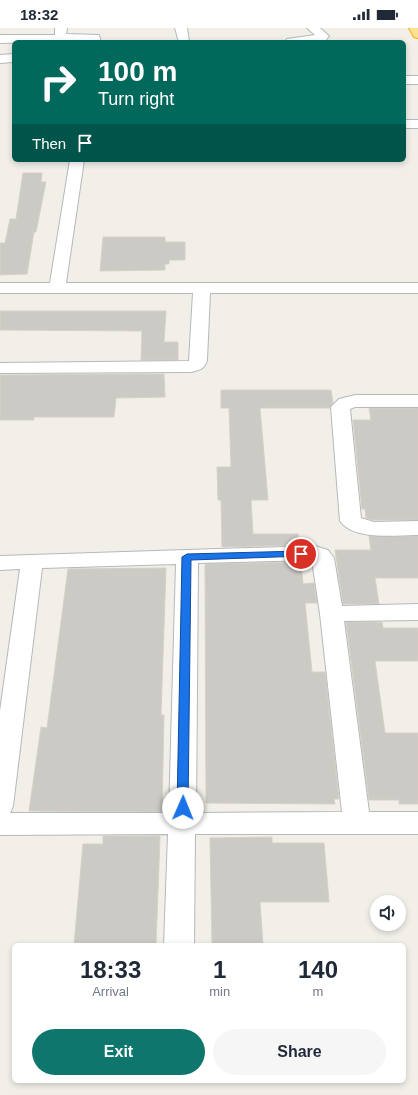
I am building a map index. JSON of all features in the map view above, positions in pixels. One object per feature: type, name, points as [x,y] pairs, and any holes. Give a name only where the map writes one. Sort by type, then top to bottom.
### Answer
[{"type":"highway","points":[[415,28],[418,35]]},
{"type":"street","points":[[180,28],[184,40]]},
{"type":"street","points":[[306,40],[322,38],[323,36],[312,28]]},
{"type":"street","points":[[0,39],[60,33],[96,37],[95,40]]},
{"type":"street","points":[[0,58],[12,58]]},
{"type":"street","points":[[406,80],[418,80]]},
{"type":"street","points":[[406,124],[418,124]]},
{"type":"street","points":[[57,289],[77,162]]},
{"type":"street","points":[[0,288],[418,288]]},
{"type":"street","points":[[0,368],[191,367],[196,364],[198,360],[202,289]]},
{"type":"street","points":[[418,401],[356,401],[346,403],[340,407],[351,521],[358,526],[367,528],[418,528]]},
{"type":"street","points":[[0,563],[315,553],[320,555],[324,562],[332,614],[357,823]]},
{"type":"street","points":[[179,943],[187,557]]},
{"type":"street","points":[[0,806],[32,561]]},
{"type":"street","points":[[332,614],[418,612]]},
{"type":"street","points":[[0,824],[418,823]]},
{"type":"building","points":[[23,173],[42,173],[41,182],[46,182],[36,232],[34,232],[27,274],[0,275],[0,243],[5,243],[10,219],[16,219]]},
{"type":"building","points":[[103,237],[165,237],[165,242],[185,242],[185,260],[169,260],[169,264],[165,264],[165,270],[100,271]]},
{"type":"building","points":[[0,311],[166,311],[164,342],[178,342],[178,360],[141,360],[142,331],[0,330]]},
{"type":"building","points":[[164,374],[165,397],[116,398],[114,417],[34,417],[34,420],[0,420],[0,375]]},
{"type":"building","points":[[221,390],[331,390],[333,403],[330,408],[260,408],[268,500],[251,500],[253,534],[298,534],[299,545],[222,547],[221,500],[218,500],[217,467],[231,467],[229,408],[221,408]]},
{"type":"building","points":[[369,408],[418,408],[418,520],[374,520],[366,518],[365,509],[362,509],[353,420],[371,420]]},
{"type":"building","points":[[369,536],[418,536],[418,578],[375,578],[379,604],[343,604],[335,550],[371,550]]},
{"type":"building","points":[[301,562],[303,584],[314,583],[317,603],[305,603],[312,672],[325,672],[339,799],[334,799],[335,804],[206,803],[205,564]]},
{"type":"building","points":[[166,568],[161,715],[164,715],[162,812],[29,811],[41,727],[47,728],[68,569]]},
{"type":"building","points":[[346,622],[382,622],[383,628],[418,628],[418,661],[375,661],[385,733],[418,733],[418,804],[399,804],[399,800],[369,800]]},
{"type":"building","points":[[103,836],[160,836],[156,943],[74,943],[83,844],[103,844]]},
{"type":"building","points":[[272,837],[272,843],[324,843],[329,902],[260,902],[263,943],[212,943],[210,838]]},
{"type":"route","points":[[183,808],[187,557],[301,554]]}]
